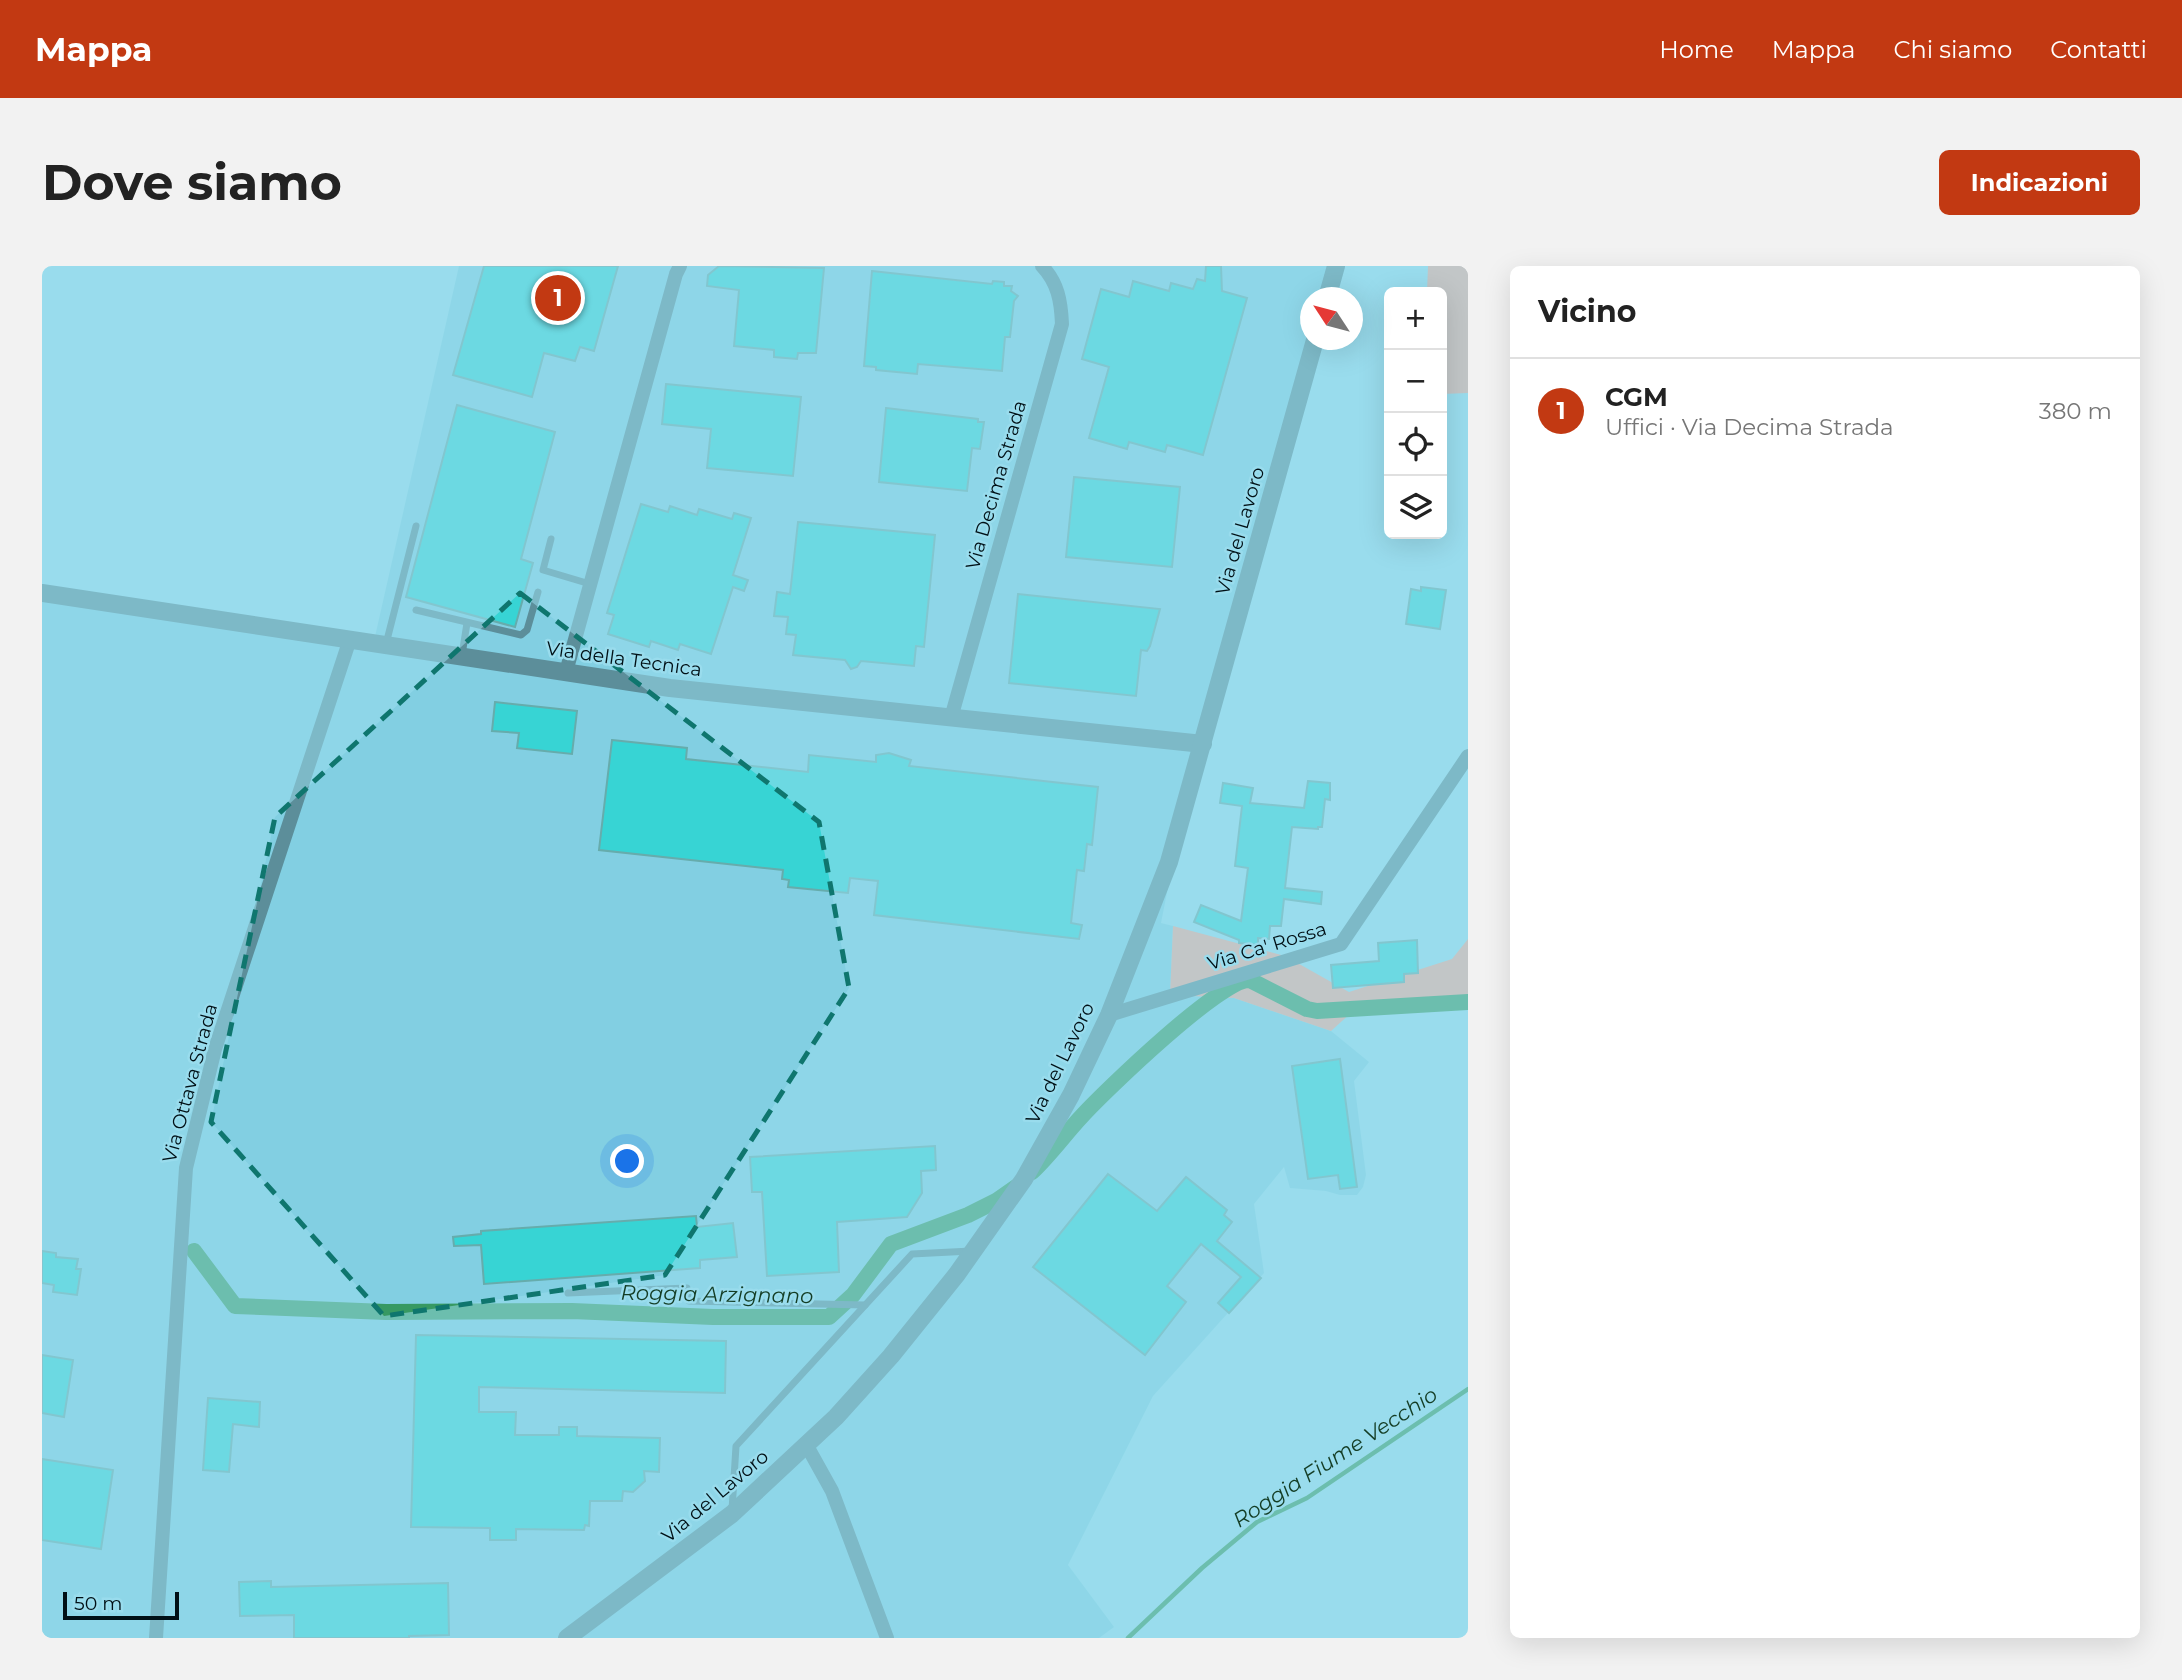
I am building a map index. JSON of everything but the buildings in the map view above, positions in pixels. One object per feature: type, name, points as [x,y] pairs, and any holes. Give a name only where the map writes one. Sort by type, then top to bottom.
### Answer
[{"type":"street","points":[[566,672],[680,266]]},
{"type":"street","name":"Via Decima Strada","points":[[951,718],[1062,324],[1061,297],[1049,273],[1042,266]]},
{"type":"street","points":[[1330,287],[1336,266]]},
{"type":"street","name":"Via del Lavoro","points":[[567,1638],[732,1514],[807,1446],[891,1356],[957,1275],[1024,1179],[1071,1095],[1109,1015],[1169,862],[1312,350]]},
{"type":"street","name":"Via della Tecnica","points":[[42,593],[670,688],[1203,744]]},
{"type":"street","name":"Via Ottava Strada","points":[[156,1638],[186,1168],[215,1049],[350,639]]},
{"type":"street","name":"Via Ca' Rossa","points":[[1109,1015],[1341,944],[1468,756]]},
{"type":"street","points":[[807,1446],[832,1492],[887,1638]]},
{"type":"lane","points":[[386,645],[416,526]]},
{"type":"lane","points":[[551,539],[543,570],[590,584]]},
{"type":"lane","points":[[416,610],[521,635],[527,630],[538,592]]},
{"type":"lane","points":[[461,656],[467,623]]},
{"type":"lane","points":[[732,1514],[736,1446],[865,1305],[912,1254],[974,1250]]},
{"type":"lane","points":[[568,1293],[687,1287],[689,1300],[865,1305]]},
{"type":"highlighted area","points":[[520,593],[819,822],[849,988],[665,1275],[384,1316],[211,1122],[275,817]]},
{"type":"shaded area","points":[[459,266],[1340,266],[1334,287],[1300,287],[1300,350],[1307,350],[1178,837],[1161,923],[1173,926],[1170,995],[1234,998],[1331,1031],[1369,1062],[1354,1081],[1366,1175],[1363,1187],[1357,1195],[1340,1195],[1290,1188],[1284,1167],[1254,1204],[1264,1273],[1153,1396],[1068,1565],[1114,1627],[1099,1638],[42,1638],[42,587],[374,641]]},
{"type":"shaded area","points":[[1428,266],[1468,266],[1468,393],[1447,394],[1447,287],[1427,287]]},
{"type":"shaded area","points":[[1173,926],[1285,956],[1349,992],[1452,959],[1468,939],[1468,1005],[1352,1012],[1331,1031],[1234,998],[1170,995]]},
{"type":"waterway","name":"Roggia Arzignano","points":[[1032,1172],[1082,1116],[1138,1061],[1191,1015],[1236,984],[1250,980],[1307,1009],[1317,1011],[1468,1002]]},
{"type":"waterway","name":"Roggia Arzignano","points":[[194,1251],[235,1306],[386,1312],[572,1311],[713,1317],[829,1317],[853,1295],[891,1244],[968,1215],[1016,1187]]},
{"type":"waterway","name":"Roggia Fiume Vecchio","points":[[1128,1638],[1202,1568],[1257,1522],[1307,1498],[1468,1389]]},
{"type":"place","name":"CGM","points":[[558,298]]}]
